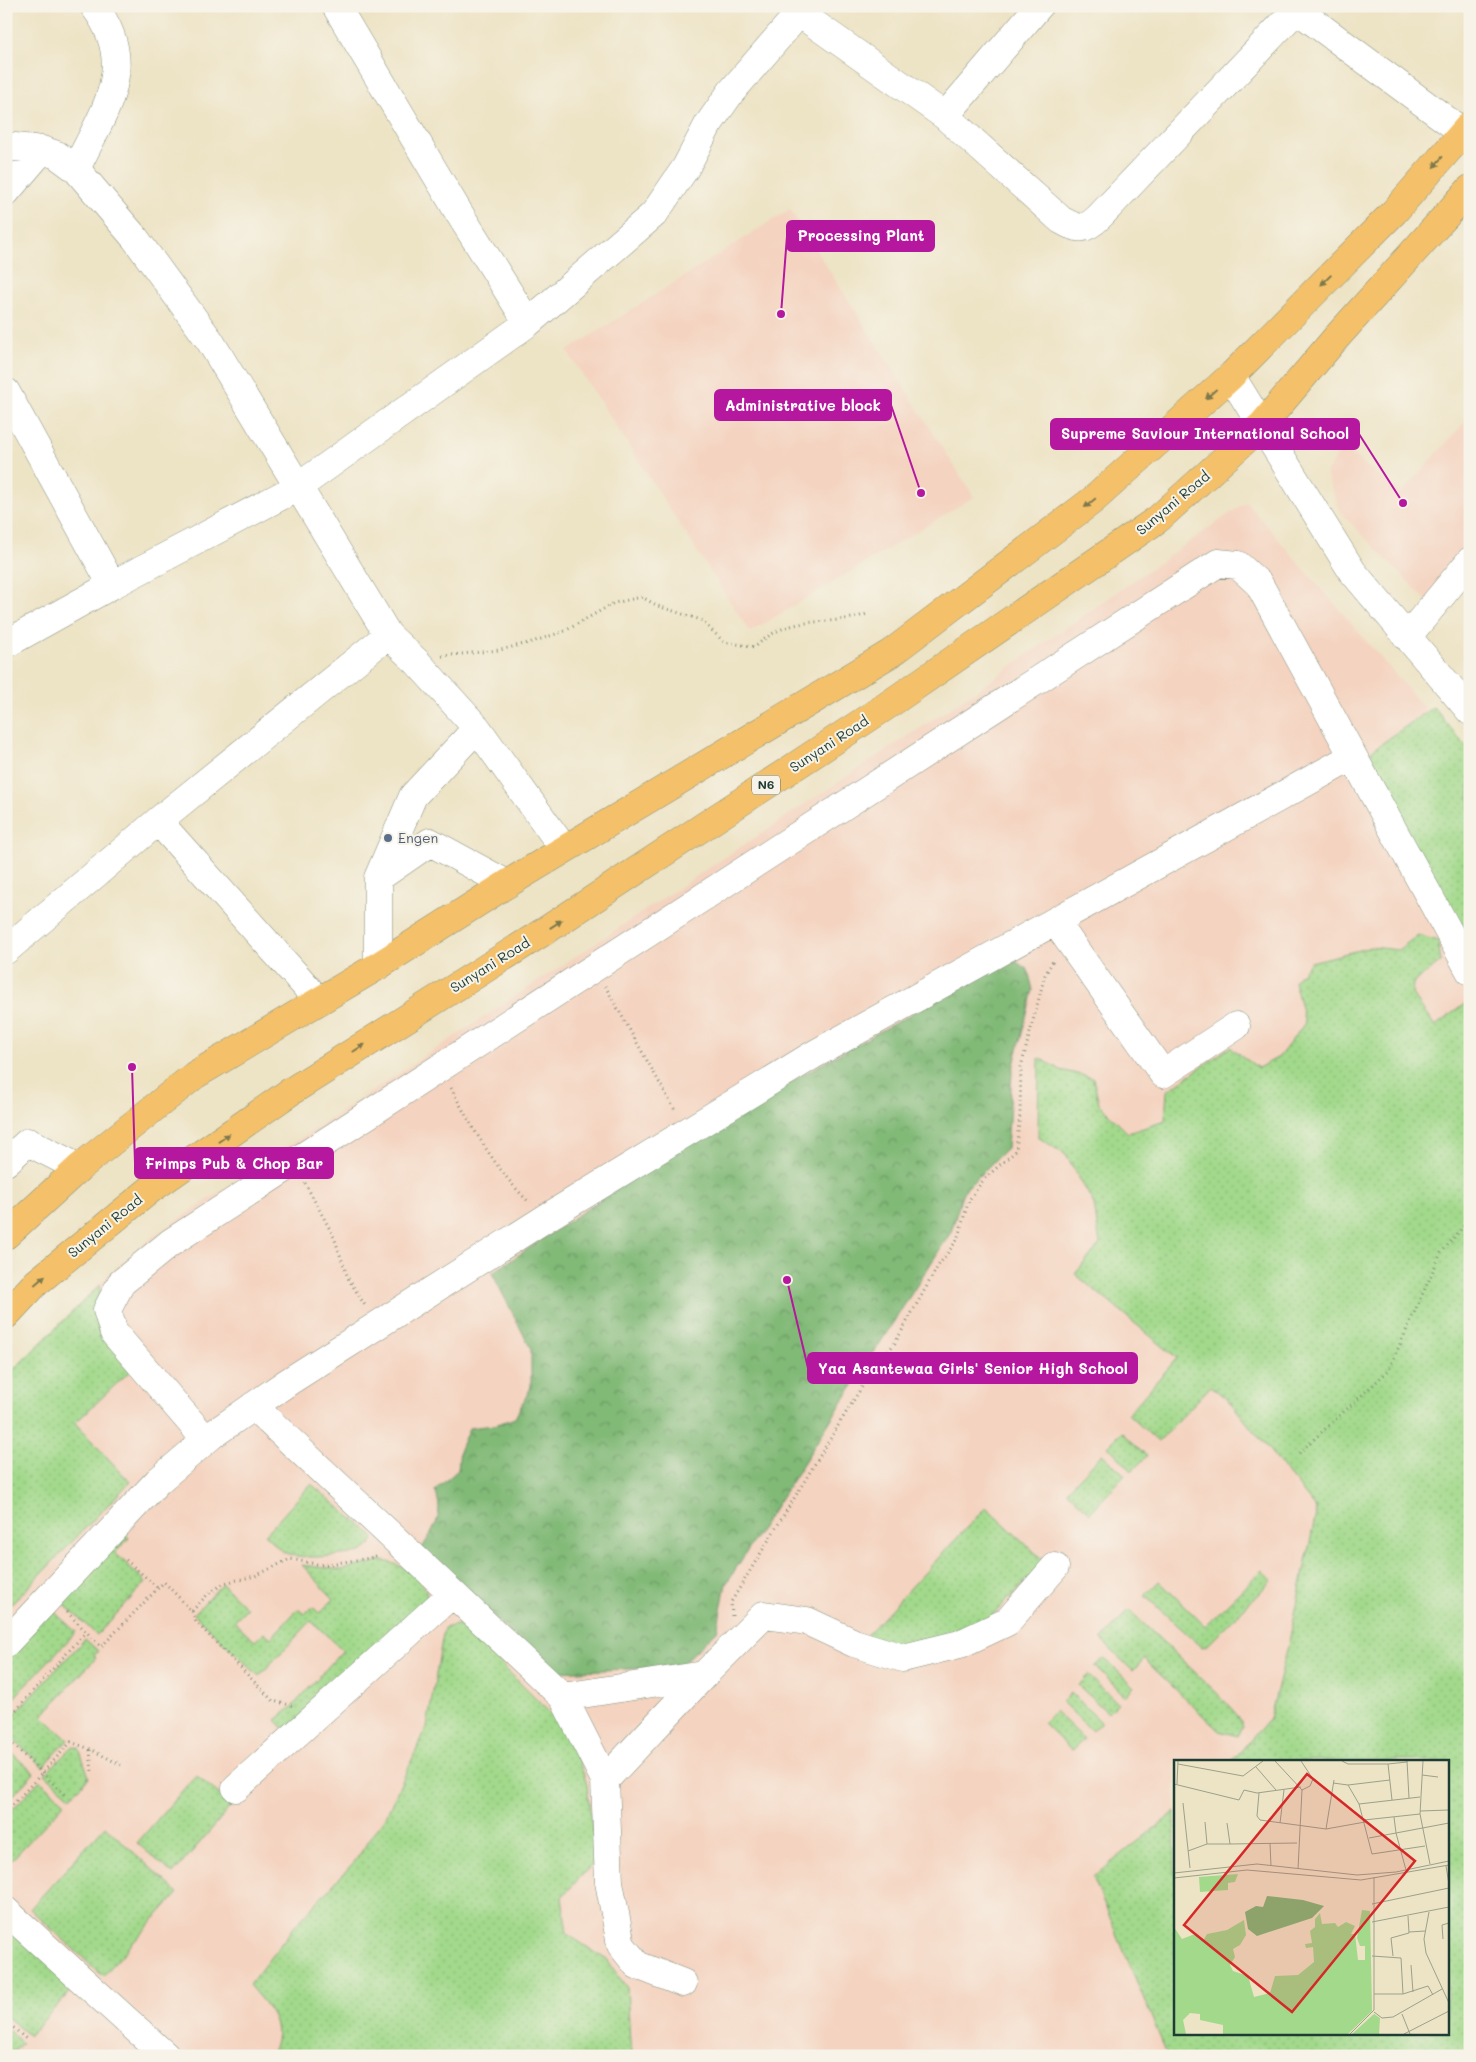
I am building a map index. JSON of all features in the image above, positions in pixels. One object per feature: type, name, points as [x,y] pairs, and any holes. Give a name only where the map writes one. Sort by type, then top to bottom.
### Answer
[{"type":"main road","points":[[6,1235],[79,1168],[196,1075],[378,966],[564,849],[891,654],[1093,500],[1231,376],[1394,212],[1467,129]]},
{"type":"main road","name":"Sunyani Road","points":[[6,1315],[36,1283],[151,1189],[290,1092],[551,927],[885,707],[1158,519],[1262,425],[1335,339],[1470,189]]},
{"type":"street","points":[[76,169],[116,82],[117,53],[109,29],[94,6]]},
{"type":"street","points":[[336,6],[459,213],[528,323]]},
{"type":"street","points":[[945,116],[1038,6]]},
{"type":"street","points":[[6,644],[112,585],[298,487],[528,323],[654,214],[686,167],[708,125],[794,9],[945,116],[1061,220],[1079,229],[1088,226],[1100,216],[1296,7],[1467,129]]},
{"type":"street","points":[[6,146],[42,150],[56,155],[76,169],[135,238],[210,340],[388,635],[417,662],[477,728],[564,849]]},
{"type":"street","points":[[6,192],[42,150]]},
{"type":"street","points":[[1231,376],[1333,544],[1352,571],[1470,711]]},
{"type":"street","points":[[6,392],[112,585]]},
{"type":"street","points":[[1407,637],[1470,560]]},
{"type":"street","points":[[206,1440],[114,1333],[107,1310],[121,1283],[170,1243],[1218,563],[1238,565],[1259,584],[1470,971]]},
{"type":"street","points":[[6,950],[158,820],[388,635]]},
{"type":"street","points":[[378,966],[378,878],[413,796],[477,728]]},
{"type":"street","points":[[6,1643],[158,1481],[206,1440],[253,1406],[546,1218],[813,1055],[1061,929],[1352,757]]},
{"type":"street","points":[[158,820],[319,1002]]},
{"type":"street","points":[[378,878],[430,842],[507,884]]},
{"type":"street","points":[[1061,929],[1163,1074],[1236,1026]]},
{"type":"street","points":[[6,1162],[28,1142],[79,1168]]},
{"type":"street","points":[[253,1406],[563,1697],[605,1780],[609,1882],[621,1945],[637,1965],[683,1983]]},
{"type":"street","points":[[605,1780],[704,1675],[764,1615],[807,1621],[854,1644],[903,1658],[950,1646],[1007,1622],[1055,1567]]},
{"type":"street","points":[[236,1788],[452,1594]]},
{"type":"street","points":[[563,1697],[704,1675]]},
{"type":"street","points":[[6,1911],[166,2056]]},
{"type":"path","points":[[417,662],[454,654],[500,650],[532,642],[565,631],[614,603],[642,597],[658,606],[701,620],[724,642],[755,647],[768,634],[784,627],[853,619],[867,614]]},
{"type":"path","points":[[733,1646],[731,1602],[858,1393],[876,1365],[895,1343],[938,1266],[958,1240],[968,1200],[984,1179],[1016,1151],[1021,1067],[1045,974],[1061,929]]},
{"type":"path","points":[[594,968],[688,1132]]},
{"type":"path","points":[[440,1068],[464,1113],[515,1189],[546,1218]]},
{"type":"path","points":[[294,1163],[334,1237],[348,1278],[378,1325]]},
{"type":"path","points":[[1299,1453],[1388,1371],[1440,1253],[1462,1227],[1470,1210]]},
{"type":"path","points":[[192,1611],[207,1595],[224,1583],[255,1576],[290,1559],[322,1565],[370,1558],[401,1546]]},
{"type":"path","points":[[126,1560],[158,1588]]},
{"type":"path","points":[[50,1596],[101,1647],[164,1582],[192,1611],[196,1622],[273,1701],[321,1712]]},
{"type":"path","points":[[6,1721],[86,1632]]},
{"type":"path","points":[[6,1738],[67,1797]]},
{"type":"path","points":[[6,1812],[71,1742],[90,1749],[121,1765]]},
{"type":"path","points":[[90,1749],[92,1772]]},
{"type":"path","points":[[6,1969],[10,1972],[6,1976]]},
{"type":"path","points":[[6,2021],[26,2039]]},
{"type":"shaded area","points":[[790,209],[974,497],[750,632],[567,351]]},
{"type":"shaded area","points":[[1470,416],[1470,549],[1426,600],[1340,512],[1326,473],[1343,447],[1401,494]]},
{"type":"shaded area","points":[[1246,502],[1470,761],[1470,2056],[6,2056],[6,1377],[109,1274],[152,1237],[976,691]]},
{"type":"green space","points":[[1433,707],[1470,751],[1470,964],[1363,757]]},
{"type":"green space","points":[[1418,935],[1438,941],[1441,962],[1413,983],[1412,994],[1435,1026],[1470,1000],[1470,2056],[1165,2056],[1167,2054],[1093,1877],[1174,1813],[1174,2034],[1448,2034],[1448,1760],[1233,1760],[1270,1718],[1289,1642],[1317,1509],[1231,1403],[1211,1386],[1158,1442],[1128,1414],[1177,1358],[1075,1274],[1100,1244],[1094,1204],[1066,1155],[1038,1137],[1039,1058],[1061,1070],[1093,1078],[1099,1104],[1128,1133],[1165,1121],[1167,1091],[1230,1047],[1258,1068],[1279,1057],[1305,1023],[1294,981],[1311,962],[1371,947],[1398,950]]},
{"type":"green space","points":[[1011,958],[1028,970],[1033,990],[1012,1073],[1007,1148],[963,1192],[951,1232],[726,1584],[717,1631],[679,1667],[553,1672],[420,1551],[434,1529],[438,1515],[439,1507],[435,1490],[458,1470],[460,1449],[469,1428],[495,1425],[515,1418],[531,1387],[531,1349],[492,1273],[655,1163],[811,1070]]},
{"type":"green space","points":[[100,1285],[99,1318],[130,1371],[75,1423],[130,1482],[6,1610],[6,1377]]},
{"type":"green space","points":[[1122,1432],[1147,1456],[1132,1471],[1108,1446]]},
{"type":"green space","points":[[1102,1454],[1125,1475],[1090,1513],[1067,1491]]},
{"type":"green space","points":[[311,1484],[370,1533],[374,1539],[365,1550],[344,1555],[322,1557],[292,1555],[277,1547],[265,1535]]},
{"type":"green space","points":[[986,1507],[1045,1562],[987,1621],[904,1648],[862,1640]]},
{"type":"green space","points":[[121,1530],[129,1538],[115,1553],[146,1582],[97,1635],[57,1598]]},
{"type":"green space","points":[[381,1561],[400,1566],[416,1578],[425,1588],[428,1604],[288,1733],[276,1720],[293,1706],[343,1650],[311,1621],[259,1676],[194,1614],[222,1584],[247,1608],[234,1621],[255,1641],[264,1632],[271,1638],[298,1609],[304,1614],[313,1607],[319,1613],[334,1599],[302,1565],[341,1570]]},
{"type":"green space","points":[[1262,1570],[1272,1580],[1207,1646],[1202,1647],[1145,1596],[1159,1581],[1205,1626]]},
{"type":"green space","points":[[47,1605],[76,1632],[6,1706],[6,1649]]},
{"type":"green space","points":[[1129,1610],[1220,1696],[1238,1716],[1243,1726],[1238,1736],[1219,1731],[1144,1659],[1133,1671],[1101,1640]]},
{"type":"green space","points":[[461,1624],[570,1733],[587,1785],[596,1860],[562,1897],[567,1934],[607,1960],[627,1988],[630,2042],[633,2056],[270,2056],[277,2035],[276,2026],[269,2010],[249,1985],[294,1927],[355,1861],[387,1814],[427,1727],[444,1628]]},
{"type":"green space","points":[[85,1639],[98,1651],[94,1656],[96,1658],[42,1716],[68,1740],[43,1767],[6,1733],[6,1723]]},
{"type":"green space","points":[[1104,1658],[1134,1687],[1125,1696],[1095,1666]]},
{"type":"green space","points":[[1088,1675],[1118,1703],[1108,1713],[1078,1685]]},
{"type":"green space","points":[[1071,1693],[1101,1722],[1092,1731],[1062,1702]]},
{"type":"green space","points":[[1055,1711],[1084,1739],[1072,1751],[1043,1723]]},
{"type":"green space","points":[[73,1746],[79,1748],[89,1777],[71,1797],[45,1774]]},
{"type":"green space","points":[[6,1748],[34,1773],[6,1803]]},
{"type":"green space","points":[[196,1775],[232,1805],[173,1874],[137,1843]]},
{"type":"green space","points":[[40,1780],[65,1803],[6,1866],[6,1816]]},
{"type":"green space","points":[[105,1826],[178,1893],[103,1976],[30,1909]]},
{"type":"green space","points":[[6,1921],[76,1985],[29,2036],[6,2016],[6,1981],[14,1972],[6,1964]]},
{"type":"green space","points":[[6,2028],[22,2043],[10,2056],[6,2056]]},
{"type":"place","name":"Processing Plant","points":[[781,314]]},
{"type":"place","name":"Administrative block","points":[[921,493]]},
{"type":"place","name":"Supreme Saviour International School","points":[[1403,503]]},
{"type":"place","name":"Engen","points":[[388,838]]},
{"type":"place","name":"Frimps Pub & Chop Bar","points":[[132,1067]]},
{"type":"place","name":"Yaa Asantewaa Girls' Senior High School","points":[[787,1280]]}]
